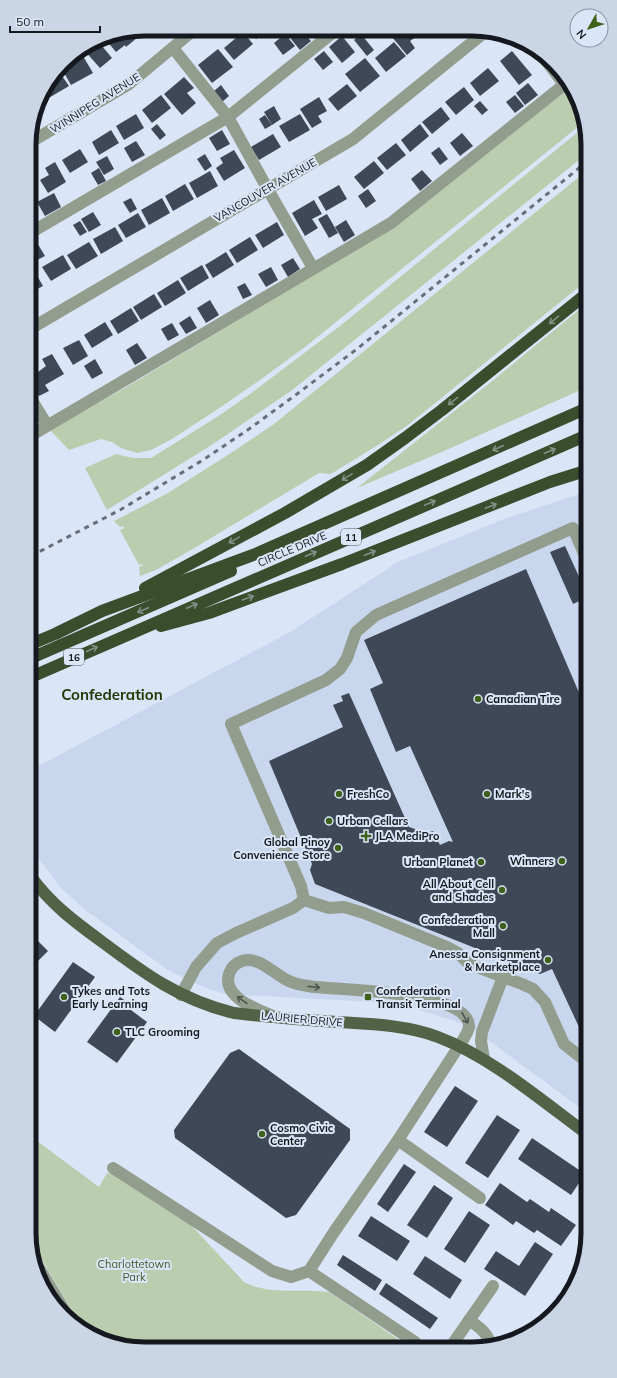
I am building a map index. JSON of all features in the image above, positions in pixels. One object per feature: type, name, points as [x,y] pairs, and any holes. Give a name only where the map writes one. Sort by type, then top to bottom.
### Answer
[{"type":"highway","points":[[102,611],[285,513],[367,464],[405,438],[448,405],[581,298]]},
{"type":"highway","name":"CIRCLE DRIVE","points":[[36,642],[102,611],[253,555],[581,411]]},
{"type":"highway","name":"CIRCLE DRIVE","points":[[36,674],[581,438]]},
{"type":"highway","points":[[550,482],[581,465]]},
{"type":"highway","points":[[117,638],[208,613],[342,564],[550,482],[581,472]]},
{"type":"highway","points":[[36,656],[232,571],[253,555]]},
{"type":"main road","name":"LAURIER DRIVE","points":[[36,883],[53,903],[79,925],[136,967],[181,995],[206,1006],[234,1013],[276,1018],[366,1024],[401,1028],[437,1036],[484,1059],[581,1130]]},
{"type":"street","name":"WINNIPEG AVENUE","points":[[36,139],[129,84],[187,36]]},
{"type":"street","points":[[36,229],[228,117],[329,36]]},
{"type":"street","name":"VANCOUVER AVENUE","points":[[36,325],[267,188],[353,139],[480,36]]},
{"type":"street","points":[[173,48],[228,117],[267,188],[314,268]]},
{"type":"street","points":[[36,432],[391,223],[563,85]]},
{"type":"street","points":[[36,407],[47,425]]},
{"type":"street","points":[[304,900],[301,886],[231,724],[326,680],[340,669],[347,658],[356,632],[376,615],[573,528],[581,545]]},
{"type":"street","points":[[304,900],[329,908],[344,907],[364,913],[447,947],[458,953],[469,964],[522,984],[533,990],[539,994],[548,1008],[564,1044],[581,1057]]},
{"type":"street","points":[[181,995],[196,968],[217,943],[292,908],[304,900]]},
{"type":"street","points":[[113,1168],[272,1271],[291,1277],[310,1271],[338,1226],[398,1140],[460,1046],[469,1026],[466,1018],[460,1011],[452,1006],[411,995],[299,985],[286,980],[259,962],[250,960],[242,961],[234,965],[229,972],[228,979],[229,987],[234,994],[247,1004],[276,1018]]},
{"type":"street","points":[[484,1059],[481,1041],[482,1032],[504,977]]},
{"type":"street","points":[[398,1140],[480,1198]]},
{"type":"street","points":[[310,1271],[415,1342]]},
{"type":"street","points":[[454,1342],[492,1286]]},
{"type":"street","points":[[469,1320],[484,1330],[490,1340]]},
{"type":"shaded area","points":[[581,493],[581,1109],[469,1026],[433,1014],[410,1007],[374,1002],[225,994],[203,987],[168,970],[84,909],[60,887],[36,853],[36,767],[290,632],[398,562],[504,519]]},
{"type":"green space","points":[[566,90],[573,103],[579,126],[305,347],[218,409],[172,439],[151,450],[137,453],[101,439],[69,450],[50,430],[130,385],[373,239],[431,198]]},
{"type":"green space","points":[[580,130],[581,158],[291,391],[210,446],[107,510],[85,468],[116,454],[133,458],[151,458],[217,417],[250,394],[340,326]]},
{"type":"green space","points":[[581,175],[581,285],[408,425],[381,443],[331,474],[319,473],[191,550],[156,570],[140,576],[139,567],[143,565],[139,565],[120,530],[124,528],[123,526],[120,527],[114,521],[168,493],[274,424]]},
{"type":"green space","points":[[581,308],[581,390],[357,488]]},
{"type":"green space","name":"Charlottetown Park","points":[[36,1140],[99,1187],[107,1173],[119,1173],[177,1210],[244,1282],[264,1289],[329,1292],[402,1342],[138,1342],[124,1340],[97,1331],[84,1324],[76,1316],[39,1254],[36,1233]]},
{"type":"building","points":[[238,36],[246,36],[253,44],[234,60],[224,48]]},
{"type":"building","points":[[283,36],[287,36],[295,46],[283,55],[274,43]]},
{"type":"building","points":[[294,36],[306,36],[311,41],[300,50],[291,39]]},
{"type":"building","points":[[342,36],[355,52],[342,63],[329,47]]},
{"type":"building","points":[[359,36],[363,36],[374,50],[367,56],[354,40]]},
{"type":"building","points":[[418,36],[410,41],[415,48],[407,55],[392,37]]},
{"type":"building","points":[[131,37],[137,38],[126,47],[125,45],[116,52],[108,43]]},
{"type":"building","points":[[394,42],[406,56],[386,72],[375,58]]},
{"type":"building","points":[[101,45],[112,58],[100,68],[87,53]]},
{"type":"building","points":[[218,49],[233,67],[212,83],[198,65]]},
{"type":"building","points":[[324,51],[333,62],[323,70],[314,59]]},
{"type":"building","points":[[512,51],[532,75],[519,85],[500,61]]},
{"type":"building","points":[[83,56],[93,73],[71,85],[64,72]]},
{"type":"building","points":[[365,58],[380,76],[360,92],[345,74]]},
{"type":"building","points":[[488,68],[499,81],[480,96],[470,83]]},
{"type":"building","points":[[62,75],[69,86],[47,99],[54,84]]},
{"type":"building","points":[[184,77],[194,88],[187,93],[196,103],[182,115],[164,94]]},
{"type":"building","points":[[528,83],[538,95],[525,105],[516,93]]},
{"type":"building","points":[[347,84],[357,96],[338,111],[328,99]]},
{"type":"building","points":[[221,85],[229,96],[222,102],[214,91]]},
{"type":"building","points":[[464,87],[474,100],[456,115],[445,102]]},
{"type":"building","points":[[161,95],[171,108],[152,123],[142,110]]},
{"type":"building","points":[[515,95],[524,106],[515,113],[506,102]]},
{"type":"building","points":[[319,97],[327,111],[318,116],[322,122],[312,128],[300,109]]},
{"type":"building","points":[[480,101],[488,110],[482,115],[474,106]]},
{"type":"building","points":[[274,106],[281,119],[272,125],[264,112]]},
{"type":"building","points":[[441,107],[450,119],[432,134],[422,122]]},
{"type":"building","points":[[136,114],[144,128],[124,140],[116,126]]},
{"type":"building","points":[[300,114],[310,130],[289,142],[279,126]]},
{"type":"building","points":[[265,115],[272,125],[265,129],[259,119]]},
{"type":"building","points":[[157,124],[166,135],[160,140],[151,129]]},
{"type":"building","points":[[420,124],[429,136],[410,152],[401,140]]},
{"type":"building","points":[[111,130],[119,143],[99,155],[92,142]]},
{"type":"building","points":[[222,130],[230,144],[217,151],[209,138]]},
{"type":"building","points":[[462,133],[473,146],[460,156],[450,143]]},
{"type":"building","points":[[273,134],[281,147],[259,160],[251,147]]},
{"type":"building","points":[[136,141],[145,155],[132,162],[124,148]]},
{"type":"building","points":[[396,143],[406,155],[387,170],[377,158]]},
{"type":"building","points":[[439,147],[448,159],[440,165],[431,153]]},
{"type":"building","points":[[80,149],[88,162],[70,173],[62,160]]},
{"type":"building","points":[[234,150],[245,168],[224,181],[216,168],[223,163],[220,158]]},
{"type":"building","points":[[205,154],[212,166],[205,171],[197,159]]},
{"type":"building","points":[[107,156],[114,169],[104,175],[96,162]]},
{"type":"building","points":[[374,161],[384,173],[364,189],[354,177]]},
{"type":"building","points":[[55,162],[66,182],[48,193],[40,180],[49,175],[45,168]]},
{"type":"building","points":[[99,168],[106,181],[98,185],[91,173]]},
{"type":"building","points":[[422,170],[432,181],[420,191],[411,179]]},
{"type":"building","points":[[210,171],[218,186],[197,198],[189,183]]},
{"type":"building","points":[[185,184],[194,199],[173,211],[165,196]]},
{"type":"building","points":[[339,185],[347,199],[326,211],[318,197]]},
{"type":"building","points":[[368,189],[376,201],[366,208],[358,196]]},
{"type":"building","points":[[54,193],[61,207],[45,216],[37,202]]},
{"type":"building","points":[[131,198],[137,209],[130,213],[123,202]]},
{"type":"building","points":[[162,198],[170,213],[149,225],[141,210]]},
{"type":"building","points":[[314,200],[322,214],[312,219],[318,228],[305,236],[292,213]]},
{"type":"building","points":[[93,212],[101,225],[89,232],[81,219]]},
{"type":"building","points":[[138,213],[146,227],[126,238],[118,225]]},
{"type":"building","points":[[327,214],[338,233],[329,238],[318,219]]},
{"type":"building","points":[[346,220],[355,235],[344,242],[335,227]]},
{"type":"building","points":[[80,221],[87,232],[80,236],[73,225]]},
{"type":"building","points":[[277,222],[284,235],[263,248],[255,235]]},
{"type":"building","points":[[115,227],[123,241],[101,254],[93,239]]},
{"type":"building","points":[[250,237],[258,250],[237,263],[229,250]]},
{"type":"building","points":[[36,241],[45,256],[36,260]]},
{"type":"building","points":[[89,242],[98,256],[76,269],[67,255]]},
{"type":"building","points":[[226,252],[234,265],[213,278],[205,265]]},
{"type":"building","points":[[63,255],[71,269],[51,281],[42,267]]},
{"type":"building","points":[[293,258],[300,269],[288,277],[281,265]]},
{"type":"building","points":[[202,265],[209,278],[188,291],[180,278]]},
{"type":"building","points":[[271,267],[278,280],[266,287],[258,274]]},
{"type":"building","points":[[36,274],[43,286],[36,290]]},
{"type":"building","points":[[178,280],[186,293],[165,306],[157,293]]},
{"type":"building","points":[[245,283],[252,295],[243,299],[237,287]]},
{"type":"building","points":[[154,294],[162,307],[141,320],[133,307]]},
{"type":"building","points":[[210,300],[219,315],[206,323],[197,308]]},
{"type":"building","points":[[131,308],[139,321],[118,334],[110,321]]},
{"type":"building","points":[[190,316],[197,328],[186,334],[179,323]]},
{"type":"building","points":[[105,322],[113,335],[92,348],[84,335]]},
{"type":"building","points":[[172,323],[179,335],[168,341],[161,329]]},
{"type":"building","points":[[79,340],[88,356],[73,365],[63,348]]},
{"type":"building","points":[[137,343],[147,358],[135,365],[126,350]]},
{"type":"building","points":[[52,354],[64,374],[45,385],[49,391],[39,396],[36,391],[36,368],[38,372],[46,366],[42,359]]},
{"type":"building","points":[[95,359],[103,373],[92,379],[84,366]]},
{"type":"building","points":[[565,546],[581,581],[581,600],[573,604],[550,552]]},
{"type":"building","points":[[526,569],[581,697],[581,1031],[552,969],[540,974],[315,884],[310,870],[312,864],[269,761],[343,727],[333,705],[343,701],[341,696],[349,693],[409,827],[427,833],[433,831],[440,845],[449,841],[453,842],[410,746],[396,752],[370,689],[383,683],[364,640]]},
{"type":"building","points":[[36,939],[48,951],[36,963]]},
{"type":"building","name":"Tykes and Tots Early Learning","points":[[73,962],[95,977],[55,1032],[36,1018],[36,1013]]},
{"type":"building","name":"TLC Grooming","points":[[120,997],[133,1006],[131,1010],[147,1022],[117,1063],[87,1042]]},
{"type":"building","name":"Cosmo Civic Center","points":[[239,1049],[350,1129],[350,1140],[296,1215],[286,1218],[175,1138],[174,1130],[230,1053]]},
{"type":"building","points":[[455,1086],[478,1101],[447,1147],[424,1132]]},
{"type":"building","points":[[497,1115],[520,1130],[488,1178],[465,1163]]},
{"type":"building","points":[[532,1138],[581,1171],[581,1180],[571,1195],[518,1159]]},
{"type":"building","points":[[404,1164],[416,1172],[388,1212],[377,1204]]},
{"type":"building","points":[[500,1183],[527,1202],[530,1199],[549,1212],[551,1208],[576,1225],[561,1246],[537,1230],[534,1233],[516,1221],[513,1225],[485,1205]]},
{"type":"building","points":[[434,1185],[453,1198],[427,1238],[407,1225]]},
{"type":"building","points":[[469,1211],[490,1225],[465,1263],[444,1249]]},
{"type":"building","points":[[371,1216],[410,1241],[397,1261],[358,1236]]},
{"type":"building","points":[[535,1242],[553,1254],[525,1296],[484,1269],[496,1251],[519,1266]]},
{"type":"building","points":[[343,1255],[382,1280],[375,1291],[337,1265]]},
{"type":"building","points":[[425,1256],[462,1280],[450,1299],[413,1274]]},
{"type":"building","points":[[386,1283],[438,1318],[430,1329],[379,1294]]},
{"type":"railway","points":[[36,553],[120,510],[203,460],[249,429],[357,349],[581,166]]},
{"type":"place","name":"Canadian Tire","points":[[478,699]]},
{"type":"place","name":"FreshCo","points":[[339,794]]},
{"type":"place","name":"Mark's","points":[[487,794]]},
{"type":"place","name":"Urban Cellars","points":[[329,821]]},
{"type":"place","name":"JLA MediPro","points":[[366,836]]},
{"type":"place","name":"Global Pinoy Convenience Store","points":[[338,848]]},
{"type":"place","name":"Winners","points":[[562,861]]},
{"type":"place","name":"Urban Planet","points":[[481,862]]},
{"type":"place","name":"All About Cell and Shades","points":[[502,890]]},
{"type":"place","name":"Confederation Mall","points":[[503,926]]},
{"type":"place","name":"Anessa Consignment & Marketplace","points":[[548,960]]},
{"type":"place","name":"Tykes and Tots Early Learning","points":[[64,997]]},
{"type":"place","name":"Confederation Transit Terminal","points":[[368,997]]},
{"type":"place","name":"TLC Grooming","points":[[117,1032]]},
{"type":"place","name":"Cosmo Civic Center","points":[[262,1134]]},
{"type":"district","name":"Confederation","points":[[112,695]]}]
